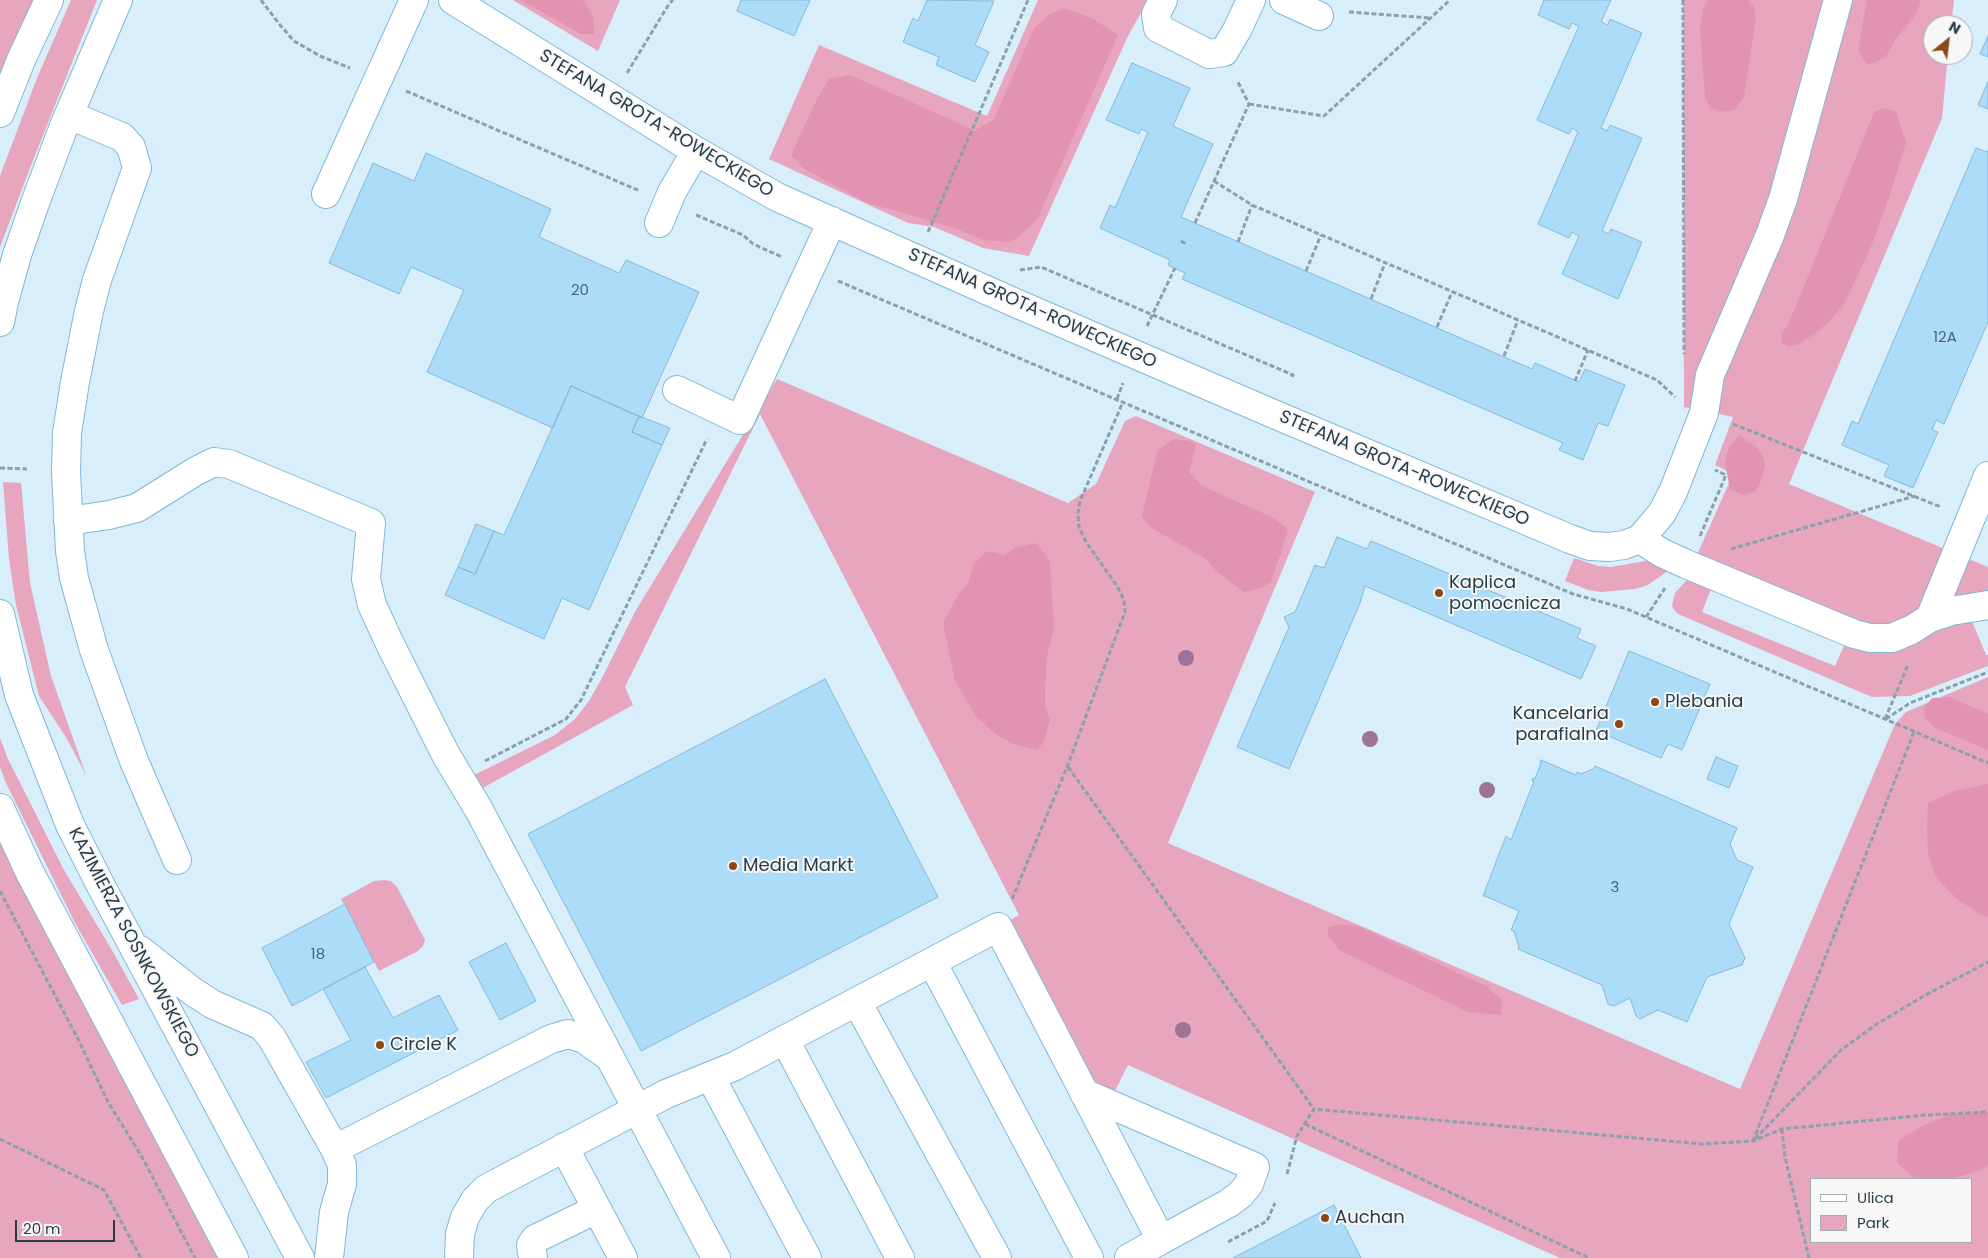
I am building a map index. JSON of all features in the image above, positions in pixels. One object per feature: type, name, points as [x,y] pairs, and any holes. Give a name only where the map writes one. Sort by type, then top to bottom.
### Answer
[{"type":"street","points":[[0,114],[21,60],[49,0]]},
{"type":"street","points":[[0,322],[17,255],[69,115],[118,0]]},
{"type":"street","points":[[326,194],[414,0]]},
{"type":"street","name":"STEFANA GROTA-ROWECKIEGO","points":[[453,0],[696,151],[777,197],[832,222],[980,286],[1020,306],[1570,539],[1590,546],[1609,547],[1624,545],[1640,539]]},
{"type":"street","points":[[1163,0],[1156,14],[1158,28],[1209,54],[1230,41],[1251,0]]},
{"type":"street","points":[[1284,0],[1319,16]]},
{"type":"street","points":[[1838,0],[1783,199],[1770,235],[1710,374],[1704,414],[1673,492],[1662,513],[1640,539],[1662,553],[1686,564],[1854,634],[1870,638],[1892,638],[1952,611],[1988,605]]},
{"type":"street","points":[[69,115],[122,137],[131,147],[137,168],[97,280],[83,340],[67,432],[68,521],[74,578],[94,650],[134,760],[177,860]]},
{"type":"street","points":[[663,213],[696,151]]},
{"type":"street","points":[[677,390],[740,420],[832,222]]},
{"type":"street","points":[[68,521],[109,515],[137,508],[196,471],[214,462],[230,464],[371,523],[366,579],[372,605],[446,755],[479,810],[716,1258]]},
{"type":"street","points":[[1921,624],[1970,520],[1988,476]]},
{"type":"street","name":"KAZIMIERZA SOSNKOWSKIEGO","points":[[0,614],[19,695],[70,825],[300,1258]]},
{"type":"street","points":[[0,808],[29,871],[234,1258]]},
{"type":"street","points":[[459,1258],[460,1234],[465,1217],[475,1200],[486,1189],[666,1094],[735,1066],[998,927],[1161,1240]]},
{"type":"street","points":[[131,943],[192,991],[212,1004],[262,1026],[274,1042],[335,1149],[342,1165],[342,1184],[334,1212],[329,1258]]},
{"type":"street","points":[[932,962],[1089,1258]]},
{"type":"street","points":[[857,1002],[997,1258]]},
{"type":"street","points":[[335,1149],[551,1039],[568,1034],[584,1039],[609,1057]]},
{"type":"street","points":[[785,1040],[900,1258]]},
{"type":"street","points":[[710,1076],[807,1258]]},
{"type":"street","points":[[1084,1093],[1238,1157],[1255,1166],[1249,1184],[1236,1198],[1129,1258]]},
{"type":"street","points":[[564,1147],[624,1258]]},
{"type":"street","points":[[533,1258],[531,1245],[535,1239],[597,1209]]},
{"type":"path","points":[[261,0],[287,35],[303,47],[378,79],[663,213],[743,235],[758,246],[810,269],[1573,594],[1627,609],[1988,763]]},
{"type":"path","points":[[624,78],[673,0]]},
{"type":"path","points":[[925,240],[1028,0]]},
{"type":"path","points":[[1249,104],[1324,116],[1450,0]]},
{"type":"path","points":[[1683,0],[1684,357]]},
{"type":"path","points":[[1319,16],[1336,12],[1431,18]]},
{"type":"path","points":[[1195,223],[1249,104],[1230,41]]},
{"type":"path","points":[[1214,181],[1252,206],[1657,380],[1677,400]]},
{"type":"path","points":[[1238,242],[1252,206]]},
{"type":"path","points":[[1306,271],[1321,235]]},
{"type":"path","points":[[1181,241],[1186,244]]},
{"type":"path","points":[[1371,299],[1385,263]]},
{"type":"path","points":[[1017,270],[1041,267],[1293,375],[1291,379]]},
{"type":"path","points":[[1145,332],[1176,268]]},
{"type":"path","points":[[1437,328],[1452,292]]},
{"type":"path","points":[[1504,356],[1518,320]]},
{"type":"path","points":[[1575,381],[1588,350]]},
{"type":"path","points":[[1012,899],[1067,767],[1125,612],[1124,600],[1079,528],[1078,513],[1080,501],[1123,402]]},
{"type":"path","points":[[458,775],[566,719],[581,700],[721,411]]},
{"type":"path","points":[[1733,423],[1916,496],[1970,520]]},
{"type":"path","points":[[1686,564],[1693,554],[1726,475],[1709,467]]},
{"type":"path","points":[[0,468],[27,469]]},
{"type":"path","points":[[1686,564],[1916,496]]},
{"type":"path","points":[[1885,720],[1914,652],[1921,624]]},
{"type":"path","points":[[1885,720],[1910,704],[1988,672]]},
{"type":"path","points":[[1753,1140],[1914,732]]},
{"type":"path","points":[[1067,767],[1314,1110],[1702,1144],[1753,1140],[1782,1129],[1926,1115],[1988,1112]]},
{"type":"path","points":[[0,891],[71,1025],[108,1102],[129,1135],[195,1258]]},
{"type":"path","points":[[1753,1140],[1840,1050],[1900,1010],[1988,962]]},
{"type":"path","points":[[1285,1181],[1298,1136],[1314,1110]]},
{"type":"path","points":[[1305,1124],[1589,1258]]},
{"type":"path","points":[[1782,1129],[1785,1157],[1809,1258]]},
{"type":"path","points":[[0,1139],[104,1190],[141,1258]]},
{"type":"path","points":[[1223,1244],[1267,1221],[1278,1197]]},
{"type":"green space","points":[[0,0],[49,0],[0,113]]},
{"type":"green space","points":[[71,0],[97,0],[0,247],[0,176],[37,78]]},
{"type":"green space","points":[[513,0],[620,0],[598,51]]},
{"type":"green space","points":[[1038,0],[1148,0],[1128,36],[1029,256],[983,248],[934,227],[908,223],[769,159],[819,45],[987,116]]},
{"type":"green space","points":[[1683,0],[1954,0],[1952,15],[1923,15],[1923,65],[1947,65],[1942,118],[1789,484],[1988,567],[1988,605],[1967,609],[1986,655],[1988,655],[1988,666],[1910,696],[1872,697],[1678,614],[1672,606],[1675,593],[1687,580],[1711,589],[1702,612],[1835,666],[1856,619],[1697,555],[1733,474],[1715,465],[1733,417],[1684,407]]},
{"type":"green space","points":[[777,379],[1068,503],[1096,484],[1125,421],[1136,416],[1315,492],[1168,843],[1740,1089],[1895,724],[1906,712],[1988,677],[1988,1258],[1560,1258],[1128,1065],[1109,1103],[1084,1093],[998,927],[1019,915],[760,414],[625,687],[633,705],[470,795],[462,781],[555,735],[575,719],[589,701],[636,610]]},
{"type":"green space","points":[[3,482],[21,483],[30,583],[51,676],[86,775],[67,739],[39,696],[16,605],[9,559]]},
{"type":"green space","points":[[1574,558],[1598,566],[1611,567],[1645,561],[1652,562],[1669,570],[1648,585],[1635,589],[1601,592],[1588,590],[1565,581]]},
{"type":"green space","points":[[0,738],[8,759],[64,870],[139,999],[122,1005],[75,923],[5,781],[0,767]]},
{"type":"green space","points":[[0,808],[234,1258],[0,1258]]},
{"type":"green space","points":[[374,881],[391,881],[397,887],[425,940],[423,946],[418,951],[379,971],[341,899]]},
{"type":"shaded area","points":[[521,0],[583,0],[593,15],[594,34],[581,34]]},
{"type":"shaded area","points":[[1708,0],[1748,0],[1754,7],[1756,18],[1744,97],[1734,110],[1719,112],[1710,107],[1705,98],[1700,28],[1703,9]]},
{"type":"shaded area","points":[[1867,0],[1921,0],[1917,13],[1896,39],[1887,55],[1877,62],[1867,64],[1858,50]]},
{"type":"shaded area","points":[[1063,8],[1092,18],[1118,35],[1037,220],[1016,239],[1007,242],[983,240],[952,227],[867,203],[806,170],[791,155],[815,103],[829,79],[850,75],[974,131],[994,119],[1034,28],[1050,14]]},
{"type":"shaded area","points":[[1885,108],[1896,112],[1906,142],[1890,195],[1869,252],[1844,304],[1829,322],[1799,344],[1788,346],[1781,342],[1782,333],[1788,325],[1874,112]]},
{"type":"shaded area","points":[[1739,435],[1755,446],[1763,456],[1765,466],[1760,484],[1754,492],[1743,495],[1730,489],[1725,463],[1729,447]]},
{"type":"shaded area","points":[[1173,439],[1190,441],[1196,445],[1189,472],[1202,486],[1274,518],[1288,530],[1272,580],[1262,588],[1244,592],[1217,572],[1206,559],[1150,527],[1142,516],[1157,452]]},
{"type":"shaded area","points":[[1037,543],[1050,561],[1054,629],[1047,656],[1045,691],[1045,706],[1050,720],[1045,739],[1038,750],[1016,745],[995,734],[976,716],[955,681],[943,623],[958,595],[969,581],[973,565],[987,551],[1004,555],[1017,547]]},
{"type":"shaded area","points":[[1950,697],[1988,714],[1988,750],[1935,728],[1925,718],[1924,708],[1932,698]]},
{"type":"shaded area","points":[[1988,784],[1988,917],[1978,913],[1956,898],[1936,877],[1928,853],[1927,826],[1928,803],[1954,791]]},
{"type":"shaded area","points":[[1342,924],[1358,926],[1486,986],[1502,1000],[1501,1015],[1468,1012],[1339,950],[1328,936],[1328,927]]},
{"type":"shaded area","points":[[1988,1112],[1988,1165],[1978,1171],[1954,1178],[1914,1178],[1897,1163],[1898,1141],[1920,1127],[1951,1114]]},
{"type":"building","points":[[741,0],[810,0],[794,36],[737,11]]},
{"type":"building","points":[[927,0],[994,1],[975,45],[989,52],[975,82],[936,65],[939,57],[903,42],[913,18],[918,21]]},
{"type":"building","points":[[1544,0],[1611,0],[1601,22],[1608,25],[1610,19],[1642,33],[1601,128],[1607,131],[1610,125],[1642,138],[1602,231],[1609,234],[1611,229],[1642,242],[1618,299],[1562,274],[1579,236],[1572,232],[1569,238],[1538,224],[1578,132],[1572,128],[1569,134],[1537,120],[1579,26],[1572,23],[1569,29],[1538,15]]},
{"type":"building","points":[[1988,36],[1988,57],[1980,54]]},
{"type":"building","points":[[1132,63],[1190,88],[1173,126],[1213,144],[1181,217],[1532,369],[1535,363],[1579,382],[1585,369],[1625,385],[1608,426],[1598,423],[1583,460],[1559,450],[1563,443],[1182,279],[1185,273],[1168,265],[1170,260],[1100,228],[1110,205],[1115,208],[1148,132],[1141,129],[1139,134],[1106,120]]},
{"type":"building","points":[[1988,82],[1988,109],[1978,105]]},
{"type":"building","points":[[1976,148],[1987,152],[1988,150],[1988,322],[1944,424],[1936,420],[1932,430],[1938,432],[1913,488],[1884,476],[1889,465],[1842,445],[1852,421],[1858,424]]},
{"type":"building","points":[[426,153],[551,209],[539,237],[619,273],[626,260],[699,292],[642,418],[571,386],[553,428],[427,372],[464,290],[411,267],[399,294],[329,263],[373,163],[414,181]]},
{"type":"building","points":[[571,386],[639,416],[632,432],[662,445],[589,610],[562,598],[544,639],[445,595],[458,567],[475,574],[494,531],[504,535]]},
{"type":"building","points":[[639,416],[670,428],[662,445],[632,432]]},
{"type":"building","points":[[476,524],[494,531],[475,574],[458,567]]},
{"type":"building","points":[[1337,537],[1367,549],[1371,541],[1581,629],[1577,638],[1596,646],[1581,679],[1365,586],[1360,603],[1289,769],[1237,747],[1289,627],[1284,617],[1295,612],[1315,565],[1324,568]]},
{"type":"building","name":"Plebania","points":[[1629,651],[1710,684],[1682,750],[1668,744],[1661,758],[1596,731]]},
{"type":"building","name":"Media Markt","points":[[825,679],[938,897],[641,1051],[528,834]]},
{"type":"building","points":[[1716,757],[1738,766],[1729,788],[1707,779]]},
{"type":"building","points":[[1541,760],[1576,775],[1577,772],[1581,774],[1593,769],[1595,766],[1737,828],[1730,844],[1737,860],[1753,867],[1729,924],[1745,958],[1742,965],[1707,977],[1687,1022],[1658,1010],[1640,1019],[1636,1016],[1630,998],[1614,1006],[1608,1004],[1602,985],[1518,949],[1514,931],[1511,930],[1519,911],[1483,896],[1506,836],[1511,840]]},
{"type":"building","points":[[345,904],[374,962],[292,1006],[262,948]]},
{"type":"building","points":[[506,943],[536,1001],[500,1020],[469,962]]},
{"type":"building","points":[[365,967],[393,1018],[439,995],[458,1030],[326,1098],[306,1062],[351,1040],[323,989]]},
{"type":"building","name":"Auchan","points":[[1334,1205],[1361,1258],[1233,1258],[1283,1232]]},
{"type":"place","name":"Kaplica pomocnicza","points":[[1439,593]]},
{"type":"place","name":"Plebania","points":[[1655,702]]},
{"type":"place","name":"Kancelaria parafialna","points":[[1619,724]]},
{"type":"place","name":"Media Markt","points":[[733,866]]},
{"type":"place","name":"Circle K","points":[[380,1045]]},
{"type":"place","name":"Auchan","points":[[1325,1218]]}]
